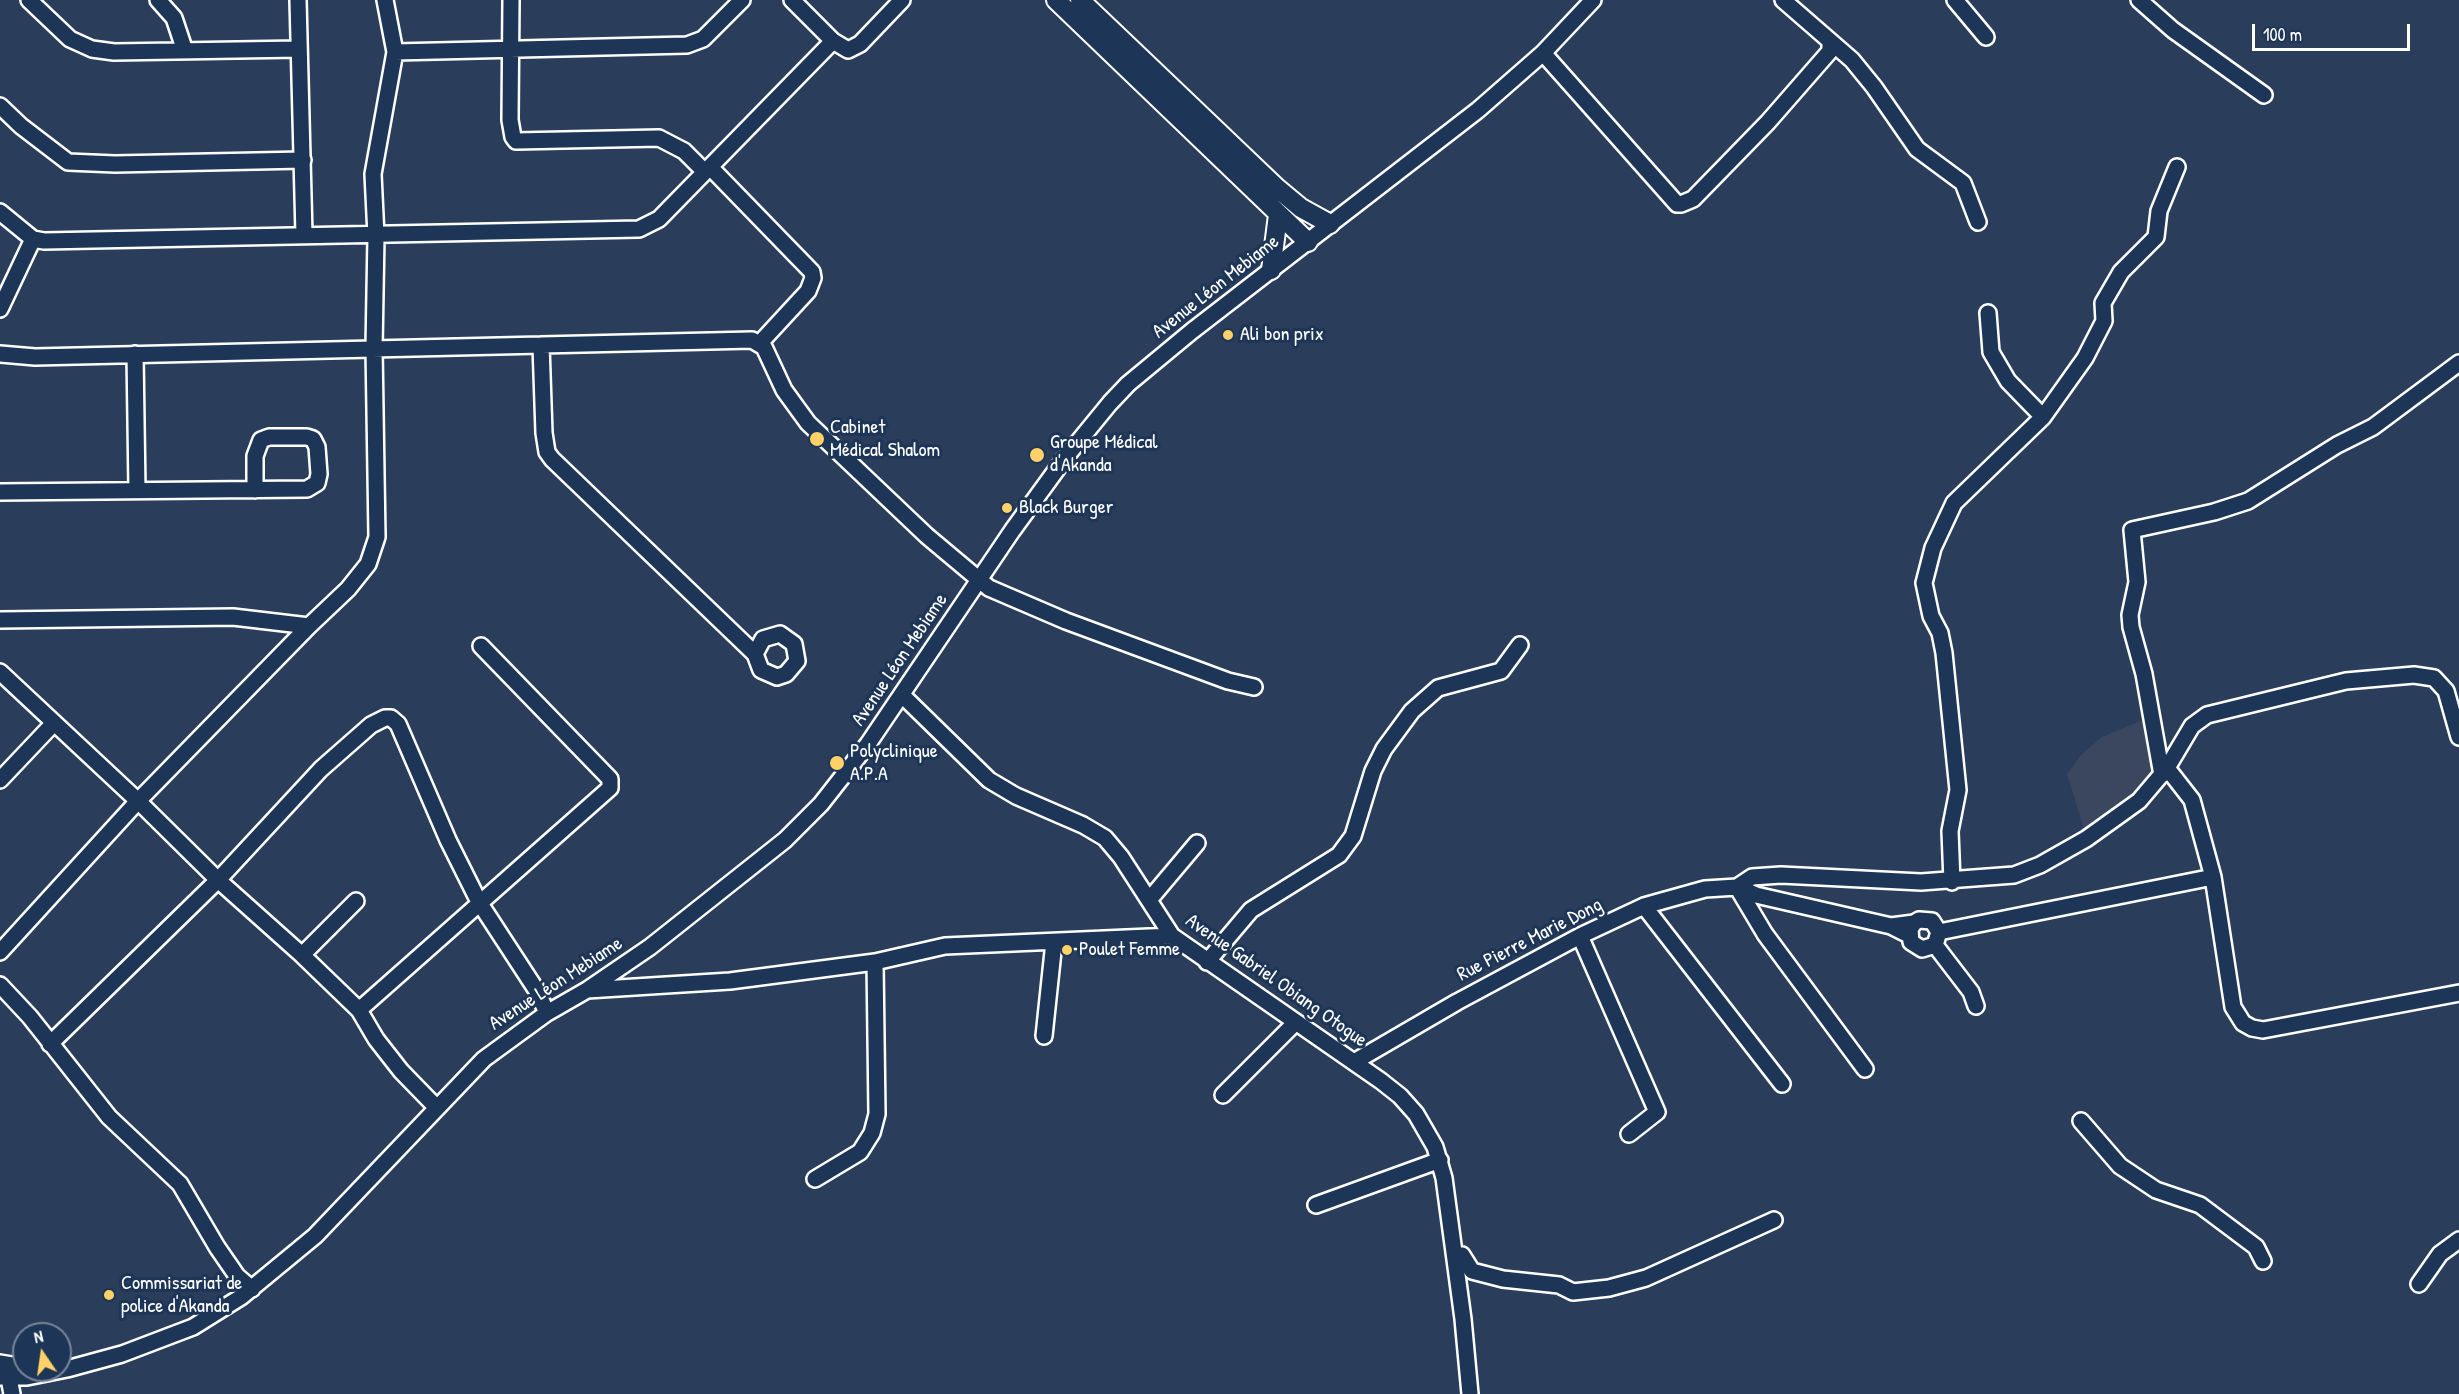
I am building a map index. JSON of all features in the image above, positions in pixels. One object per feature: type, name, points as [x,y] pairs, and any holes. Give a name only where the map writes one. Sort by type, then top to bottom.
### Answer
[{"type":"main road","points":[[1056,0],[1308,242]]},
{"type":"main road","points":[[1087,2],[1277,188],[1301,208],[1330,224]]},
{"type":"main road","points":[[1271,270],[1278,215]]},
{"type":"street","points":[[29,0],[70,39],[92,49],[114,52],[299,50]]},
{"type":"street","points":[[158,0],[174,18],[185,51]]},
{"type":"street","points":[[298,0],[304,235]]},
{"type":"street","points":[[0,952],[138,801],[348,589],[368,564],[374,550],[377,537],[374,159],[395,52],[385,0]]},
{"type":"street","points":[[511,0],[510,120],[516,141],[659,138],[684,151],[708,170],[812,272],[813,278],[808,291],[760,343]]},
{"type":"street","points":[[395,52],[687,45],[703,39],[742,0]]},
{"type":"street","points":[[792,0],[833,41],[848,50],[860,44],[902,0]]},
{"type":"street","name":"Avenue Léon Mebiame","points":[[72,1366],[86,1364],[168,1338],[211,1317],[252,1290],[315,1236],[484,1059],[547,1013],[587,990],[676,927],[790,834],[843,777],[903,696],[979,580],[1065,458],[1128,384],[1192,331],[1454,129],[1543,53],[1593,0]]},
{"type":"street","points":[[1783,0],[1852,60],[1874,87],[1917,149],[1964,183],[1978,222]]},
{"type":"street","points":[[1955,0],[1986,37]]},
{"type":"street","points":[[2139,0],[2173,30],[2264,95]]},
{"type":"street","points":[[0,212],[33,239],[65,241],[639,229],[659,219],[833,41]]},
{"type":"street","points":[[1543,53],[1677,204],[1682,204],[1693,199],[1768,122],[1830,51],[1830,43]]},
{"type":"street","points":[[0,106],[21,126],[68,162],[115,164],[303,160]]},
{"type":"street","points":[[1952,882],[1950,831],[1958,790],[1944,653],[1927,598],[1924,583],[1927,570],[1942,524],[1954,503],[2043,417],[2085,358],[2104,321],[2103,303],[2121,272],[2156,237],[2159,211],[2176,167]]},
{"type":"street","points":[[0,309],[33,239]]},
{"type":"street","points":[[1988,313],[1991,352],[2008,381],[2043,417]]},
{"type":"street","points":[[0,354],[35,357],[752,340],[760,343],[768,354],[784,390],[808,423],[927,536],[989,588],[1066,621],[1228,681],[1254,687]]},
{"type":"street","points":[[541,345],[544,433],[547,452],[755,654]]},
{"type":"street","points":[[135,354],[137,490]]},
{"type":"street","points":[[2459,363],[2373,427],[2337,445],[2248,501],[2214,512],[2132,530],[2137,582],[2130,615],[2164,772],[2192,800],[2213,877],[2233,1007],[2237,1016],[2252,1028],[2263,1030],[2459,993]]},
{"type":"street","points":[[0,492],[307,489],[317,483],[319,474],[317,447],[313,440],[308,437],[269,437],[261,440],[255,456],[255,489]]},
{"type":"street","points":[[0,620],[233,617],[309,626]]},
{"type":"street","points":[[1207,962],[1251,910],[1339,855],[1353,836],[1373,771],[1384,749],[1412,711],[1438,688],[1501,671],[1520,645]]},
{"type":"street","points":[[359,1010],[478,902],[609,790],[611,785],[610,779],[481,646]]},
{"type":"street","points":[[0,672],[138,801],[218,880],[359,1010],[376,1039],[401,1071],[437,1108]]},
{"type":"street","points":[[1737,887],[1752,877],[1781,875],[1952,882],[2014,875],[2040,865],[2086,839],[2128,809],[2164,772],[2192,726],[2207,715],[2346,681],[2414,675],[2434,678],[2446,691],[2457,716],[2459,737]]},
{"type":"street","name":"Avenue Gabriel Obiang Otogue","points":[[903,696],[989,780],[1016,796],[1083,825],[1105,838],[1121,857],[1172,936],[1354,1062],[1400,1096],[1416,1114],[1427,1129],[1440,1160],[1455,1256],[1470,1394]]},
{"type":"street","points":[[50,1044],[218,880],[321,770],[370,725],[380,719],[391,718],[398,724],[448,840],[478,902],[537,991],[547,1013]]},
{"type":"street","points":[[0,780],[53,724]]},
{"type":"street","points":[[1149,900],[1197,843]]},
{"type":"street","points":[[1911,929],[1916,947],[1922,949],[1937,939],[2213,877]]},
{"type":"street","points":[[1737,887],[1756,896],[1911,929]]},
{"type":"street","points":[[1737,887],[1765,934],[1865,1069]]},
{"type":"street","name":"Rue Pierre Marie Dong","points":[[1354,1062],[1457,1002],[1580,936],[1644,906],[1705,889],[1737,887]]},
{"type":"street","points":[[302,955],[356,901]]},
{"type":"street","points":[[1644,906],[1782,1084]]},
{"type":"street","points":[[1911,929],[1919,920],[1932,921],[1937,939],[1971,992],[1976,1006]]},
{"type":"street","points":[[587,990],[709,983],[875,962],[945,946],[1172,936]]},
{"type":"street","points":[[1580,936],[1657,1112],[1629,1134]]},
{"type":"street","points":[[1044,1036],[1054,942]]},
{"type":"street","points":[[815,1179],[860,1152],[872,1133],[877,1114],[875,962]]},
{"type":"street","points":[[0,985],[109,1117],[180,1184],[217,1247],[237,1276],[252,1290]]},
{"type":"street","points":[[1223,1095],[1296,1022]]},
{"type":"street","points":[[2081,1121],[2120,1166],[2156,1190],[2200,1205],[2256,1247],[2264,1262]]},
{"type":"street","points":[[1316,1205],[1440,1160]]},
{"type":"street","points":[[1455,1256],[1462,1256],[1472,1271],[1503,1279],[1559,1285],[1573,1292],[1609,1288],[1646,1278],[1774,1220]]},
{"type":"street","points":[[2419,1284],[2440,1254],[2459,1240]]},
{"type":"shaded area","points":[[2145,719],[2156,775],[2086,835],[2067,774],[2081,755],[2102,737]]},
{"type":"place","name":"Ali bon prix","points":[[1228,335]]},
{"type":"place","name":"Cabinet Médical Shalom","points":[[817,439]]},
{"type":"place","name":"Groupe Médical d'Akanda","points":[[1037,455]]},
{"type":"place","name":"Black Burger","points":[[1007,508]]},
{"type":"place","name":"Polyclinique A.P.A","points":[[837,763]]},
{"type":"place","name":"Poulet Femme","points":[[1067,950]]},
{"type":"place","name":"Commissariat de police d'Akanda","points":[[109,1295]]}]
